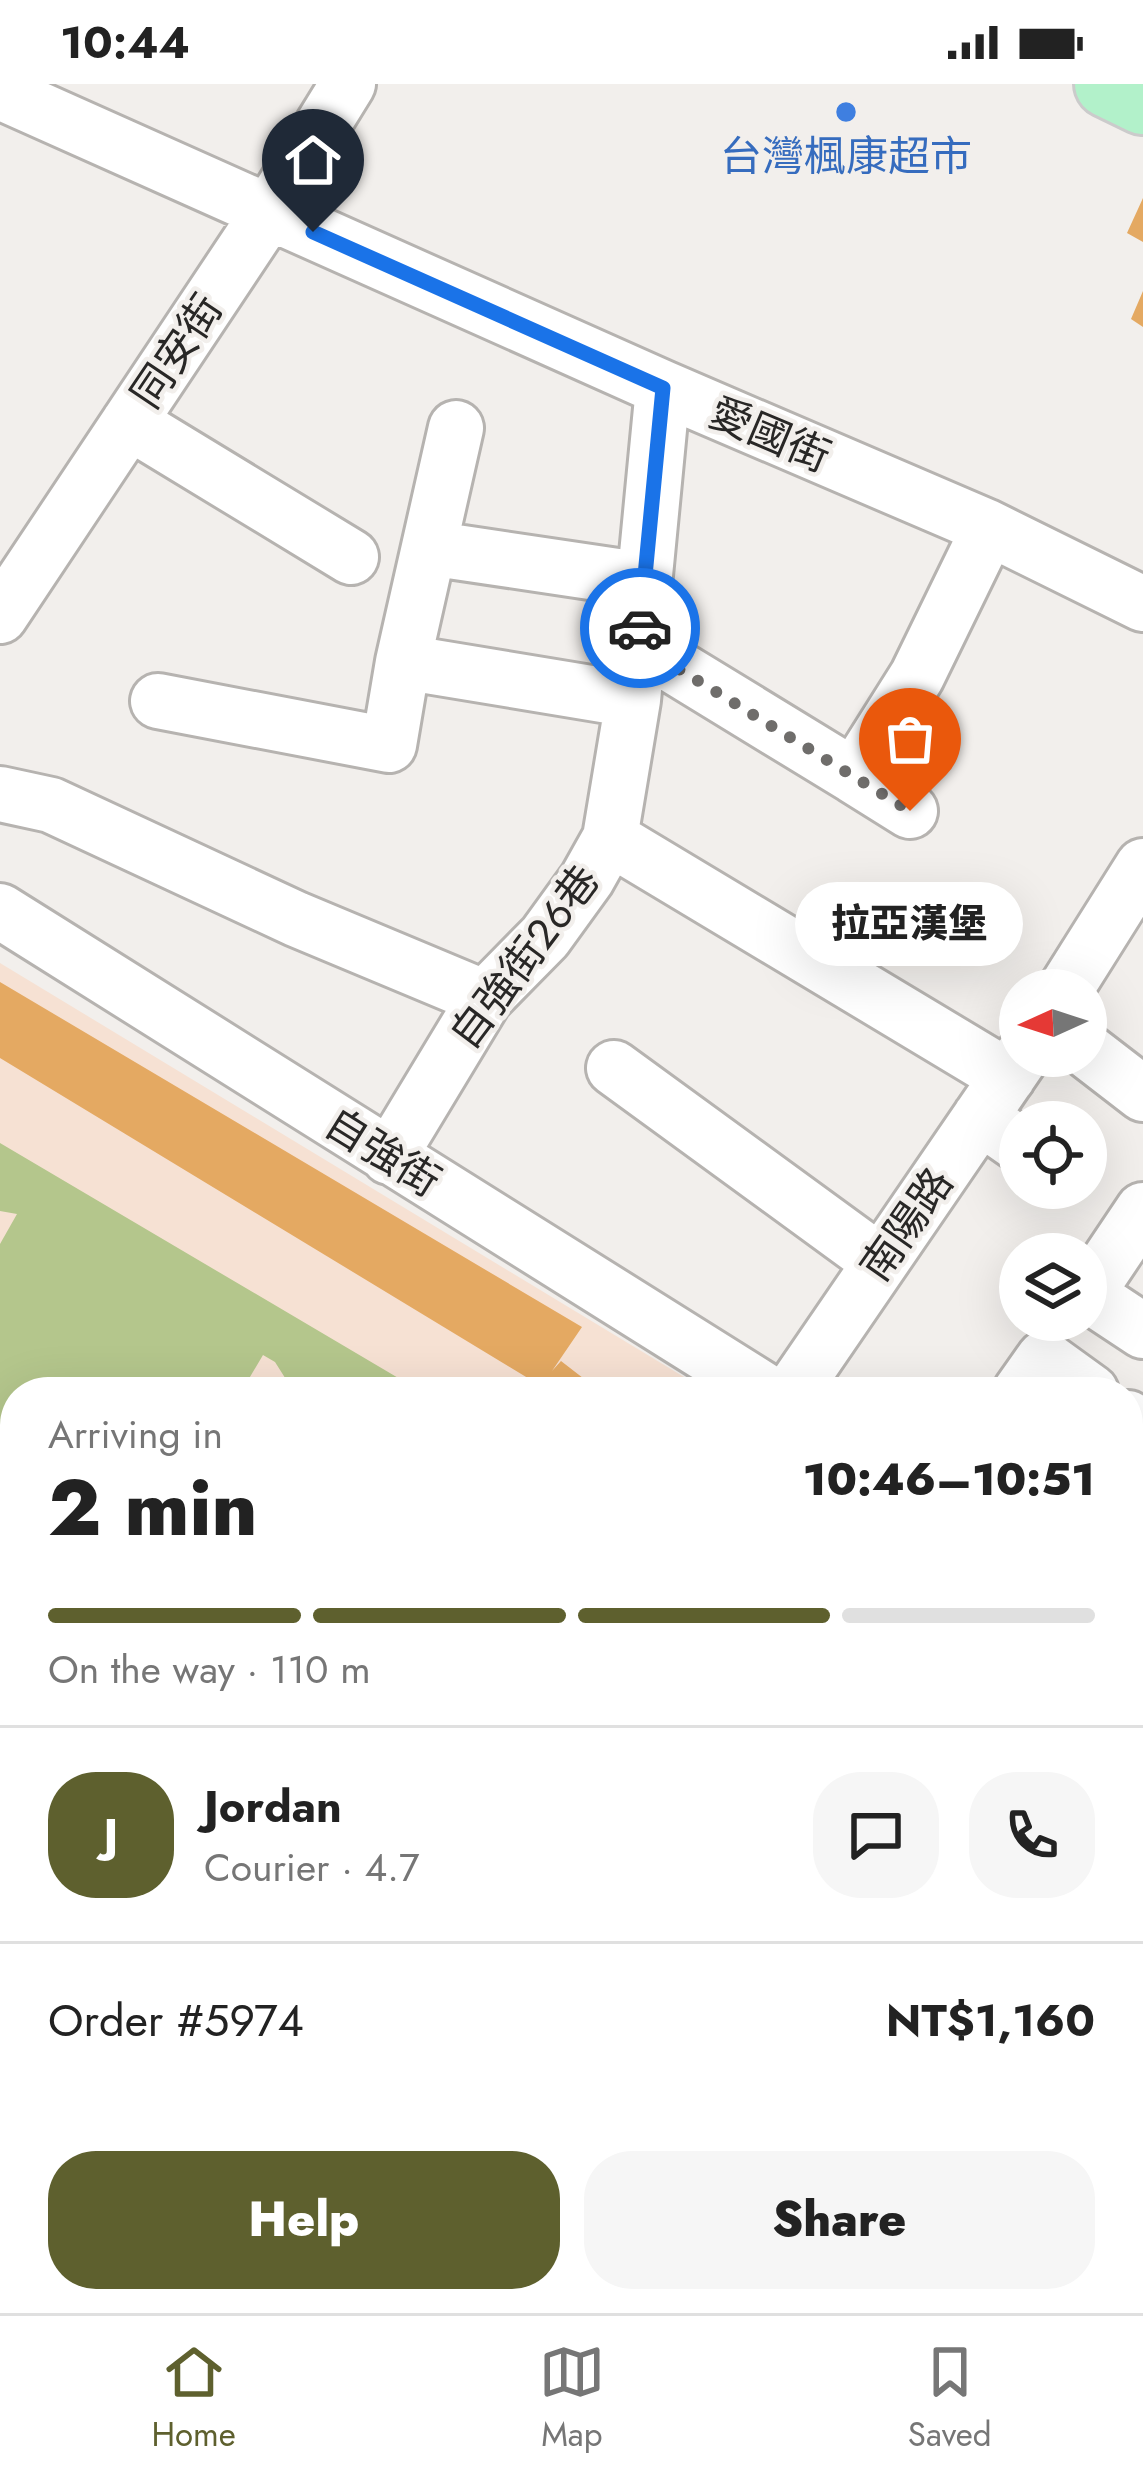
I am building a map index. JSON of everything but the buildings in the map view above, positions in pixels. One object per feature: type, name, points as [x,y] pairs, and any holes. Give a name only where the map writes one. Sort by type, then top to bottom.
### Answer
[{"type":"street","name":"同安街","points":[[0,616],[269,212],[348,84]]},
{"type":"street","name":"愛國街","points":[[0,92],[985,526],[1143,604]]},
{"type":"street","name":"自強街26巷","points":[[389,1156],[485,998],[545,938],[610,838],[633,700],[663,388]]},
{"type":"street","points":[[129,422],[351,557]]},
{"type":"street","points":[[158,701],[389,745],[456,428]]},
{"type":"street","points":[[429,548],[644,580]]},
{"type":"street","points":[[854,776],[917,676],[977,553]]},
{"type":"street","points":[[638,644],[910,811]]},
{"type":"street","points":[[403,662],[633,700]]},
{"type":"street","points":[[0,794],[51,805],[296,919],[485,998]]},
{"type":"street","points":[[610,838],[1007,1099]]},
{"type":"street","points":[[1078,969],[1143,866]]},
{"type":"street","name":"自強街","points":[[0,911],[743,1377]]},
{"type":"street","points":[[1107,1042],[1143,1048]]},
{"type":"street","points":[[1107,1066],[1143,1094]]},
{"type":"street","points":[[614,1068],[880,1262]]},
{"type":"street","name":"南陽路","points":[[802,1377],[880,1262],[1007,1099]]},
{"type":"street","points":[[1107,1264],[1143,1210]]},
{"type":"street","points":[[1107,1308],[1143,1331]]},
{"type":"street","points":[[1045,1357],[1071,1377]]},
{"type":"shaded area","points":[[0,963],[684,1377],[0,1377]]},
{"type":"green space","points":[[0,1143],[397,1377],[284,1377],[275,1362],[263,1355],[250,1377],[0,1377],[0,1244],[17,1214],[0,1211]]},
{"type":"way so far","points":[[640,628],[638,644],[910,811]]},
{"type":"place","name":"台灣楓康超市","points":[[846,112]]},
{"type":"place","name":"拉亞漢堡","points":[[910,811]]},
{"type":"route","points":[[313,232],[663,388],[640,628]]}]
